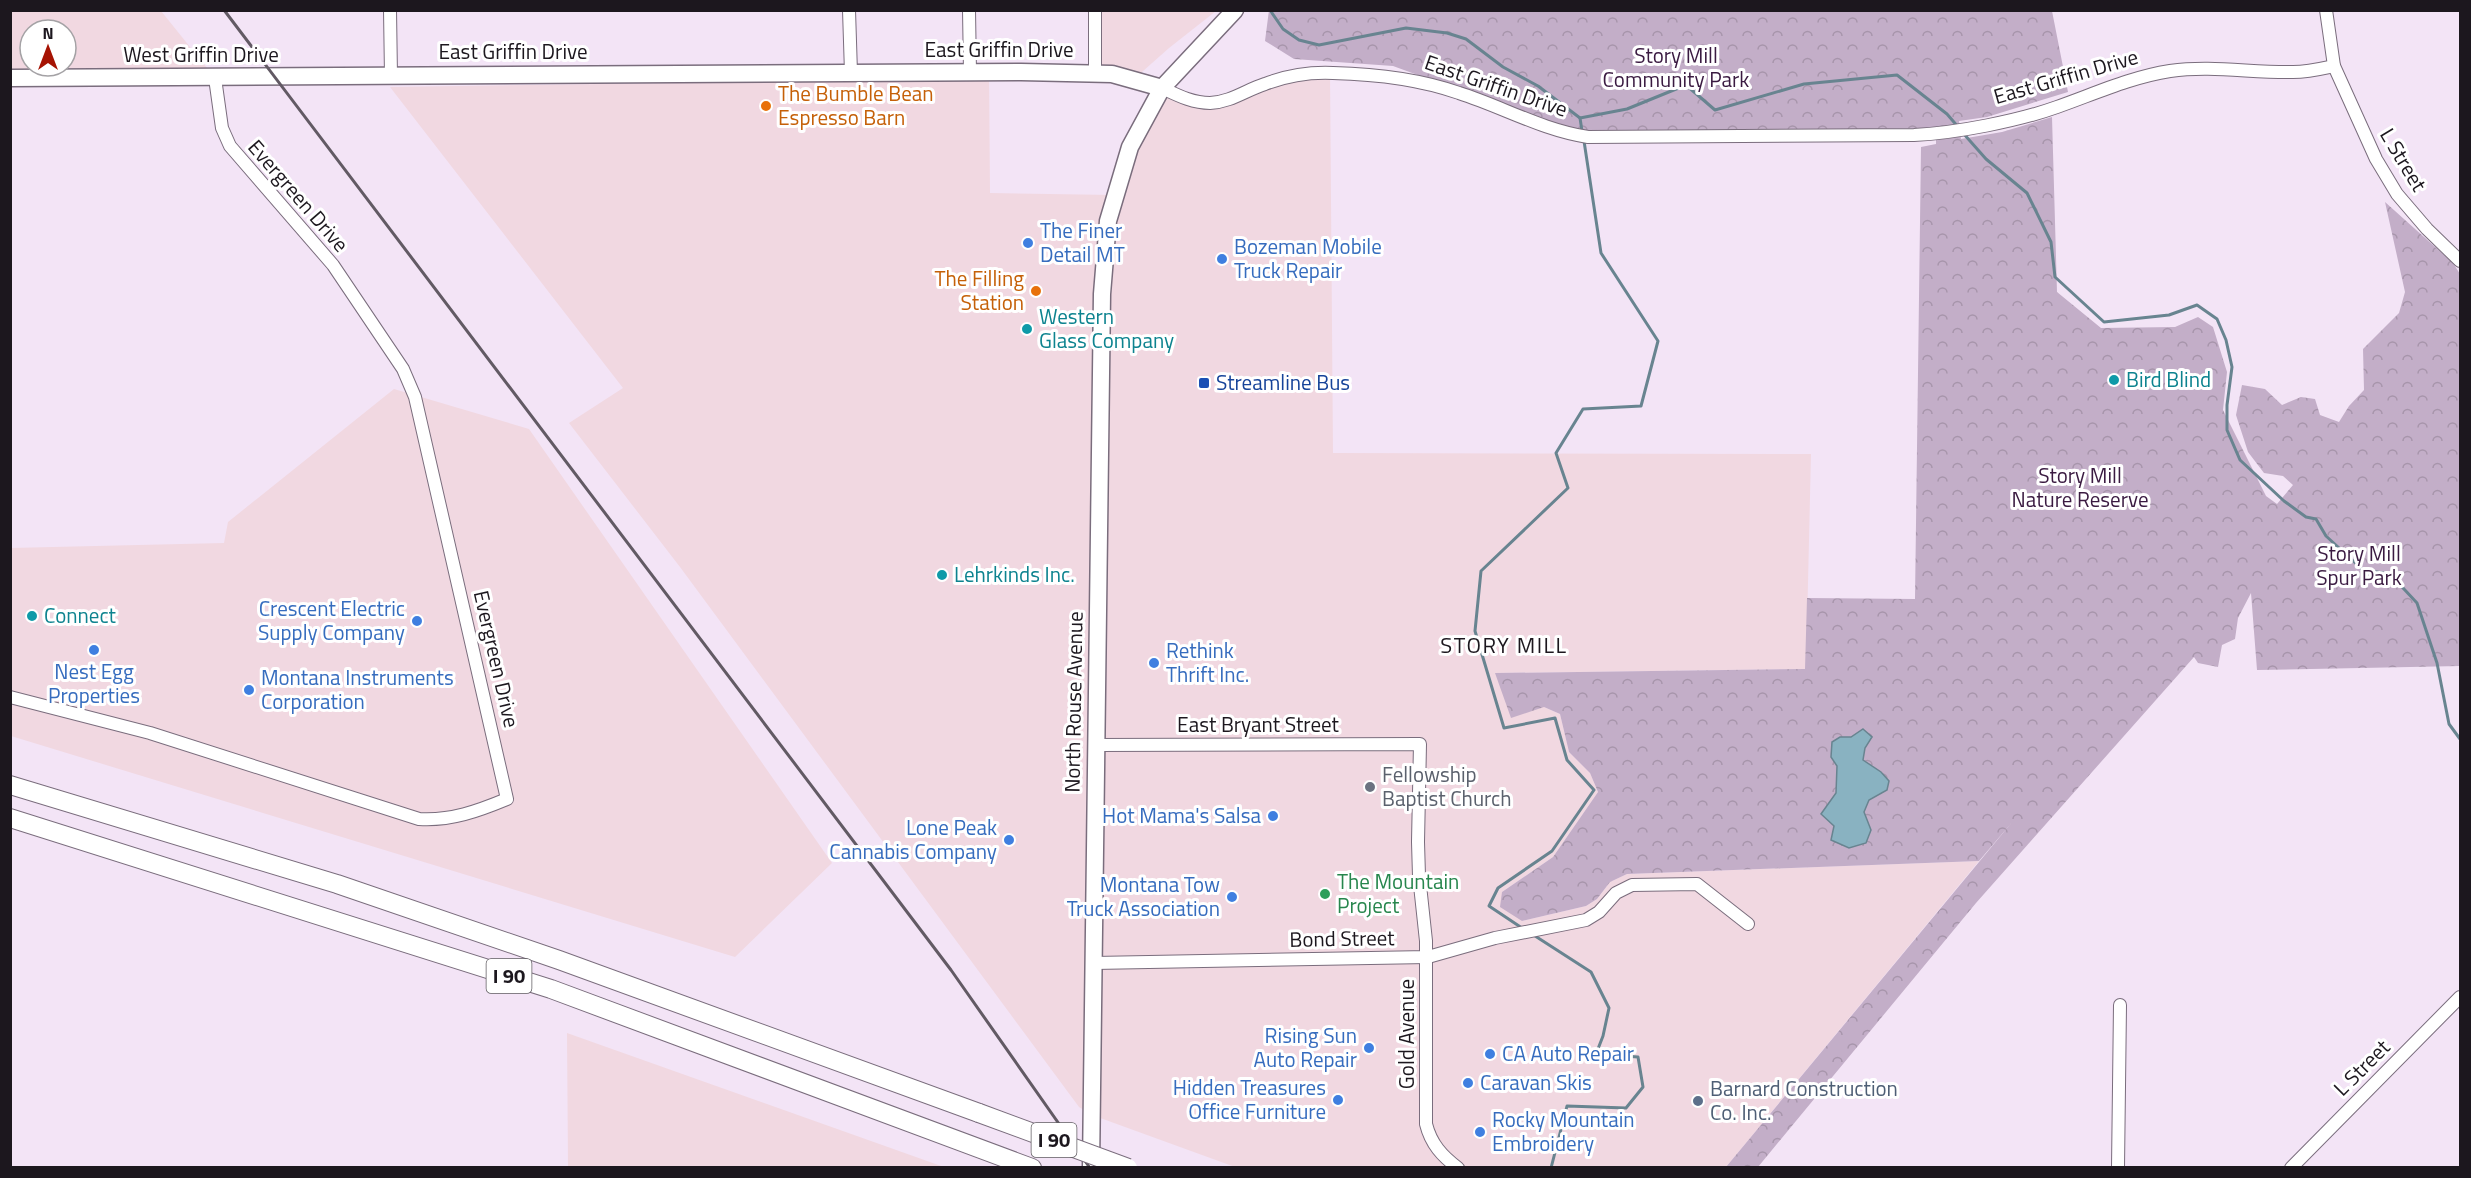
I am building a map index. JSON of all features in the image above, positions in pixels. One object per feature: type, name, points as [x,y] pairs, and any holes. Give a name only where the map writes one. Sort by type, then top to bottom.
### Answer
[{"type":"highway","name":"I 90","points":[[10,785],[392,903],[559,960],[1128,1167]]},
{"type":"highway","name":"I 90","points":[[10,818],[551,989],[1032,1167]]},
{"type":"main road","name":"North Rouse Avenue","points":[[1091,1167],[1102,294],[1107,237],[1113,199],[1127,152],[1162,88],[1235,10]]},
{"type":"main road","name":"East Griffin Drive","points":[[391,76],[1095,73],[1130,78],[1162,88]]},
{"type":"main road","name":"West Griffin Drive","points":[[10,78],[391,76]]},
{"type":"street","points":[[390,10],[391,76]]},
{"type":"street","points":[[849,10],[850,73]]},
{"type":"street","points":[[969,10],[970,72]]},
{"type":"street","points":[[1095,10],[1095,73]]},
{"type":"street","name":"L Street","points":[[2326,10],[2334,66],[2376,159],[2397,194],[2427,229],[2460,261]]},
{"type":"street","name":"East Griffin Drive","points":[[1162,88],[1191,101],[1210,103],[1234,98],[1263,84],[1291,76],[1330,72],[1404,79],[1458,92],[1548,129],[1588,137],[1914,135],[1946,132],[2055,108],[2115,86],[2169,71],[2210,67],[2294,72],[2334,66]]},
{"type":"street","name":"Evergreen Drive","points":[[10,697],[150,733],[419,819],[454,818],[507,799],[415,397],[403,369],[333,265],[230,146],[221,122],[215,78]]},
{"type":"street","name":"East Bryant Street","points":[[1096,745],[1420,744]]},
{"type":"street","name":"Gold Avenue","points":[[1420,744],[1419,865],[1426,957],[1426,1124],[1429,1136],[1440,1153],[1458,1167]]},
{"type":"street","name":"Bond Street","points":[[1094,963],[1426,957],[1589,919],[1599,912],[1616,893],[1632,885],[1697,884],[1748,924]]},
{"type":"street","name":"L Street","points":[[2290,1167],[2460,997]]},
{"type":"street","points":[[2118,1167],[2120,1005]]},
{"type":"shaded area","points":[[10,11],[161,11],[215,78],[78,78],[78,18],[18,18],[18,78],[11,78]]},
{"type":"shaded area","points":[[1092,11],[1216,11],[1134,79],[1095,73]]},
{"type":"shaded area","points":[[989,72],[990,193],[1114,195],[1162,88],[1210,103],[1264,84],[1330,72],[1333,453],[1811,454],[1806,669],[1495,673],[1544,707],[1560,714],[1569,752],[1590,773],[1598,792],[1553,857],[1502,892],[1522,921],[1586,906],[1597,899],[1610,882],[1627,874],[1979,861],[1726,1167],[1235,1167],[1092,1115],[1079,1107],[680,567],[569,423],[623,388],[390,87],[680,83],[681,74]]},
{"type":"shaded area","points":[[394,389],[529,429],[832,863],[735,957],[11,736],[10,548],[224,543],[228,522]]},
{"type":"shaded area","points":[[567,1033],[944,1167],[568,1167]]},
{"type":"green space","points":[[1269,10],[2052,11],[2068,92],[1987,117],[1959,121],[1961,139],[2002,132],[2052,117],[2057,292],[2101,328],[2175,327],[2198,317],[2213,327],[2227,372],[2223,410],[2266,496],[2277,504],[2293,485],[2283,476],[2264,473],[2248,452],[2236,415],[2242,385],[2265,389],[2282,405],[2301,397],[2315,399],[2320,415],[2339,422],[2349,406],[2364,390],[2363,349],[2399,313],[2405,292],[2385,202],[2453,263],[2460,274],[2460,666],[2257,670],[2251,593],[2238,618],[2235,639],[2222,645],[2218,667],[2198,663],[2194,657],[1976,903],[1758,1167],[1726,1167],[2013,821],[1979,861],[1627,874],[1610,882],[1597,899],[1586,906],[1522,921],[1500,907],[1502,892],[1553,857],[1598,792],[1590,773],[1569,752],[1560,714],[1544,707],[1511,718],[1495,673],[1805,669],[1807,598],[1915,599],[1921,147],[1936,144],[1936,128],[1595,133],[1566,129],[1393,66],[1294,59],[1265,41]]},
{"type":"water","points":[[1863,729],[1872,737],[1865,748],[1863,760],[1881,772],[1889,781],[1887,790],[1869,800],[1864,812],[1871,830],[1866,843],[1849,848],[1831,840],[1834,826],[1821,814],[1836,793],[1837,766],[1831,757],[1832,742],[1840,737],[1851,737]]},
{"type":"waterway","points":[[1270,10],[1283,29],[1299,40],[1319,45],[1406,28],[1447,33],[1466,39],[1503,67],[1538,86],[1580,118],[1627,109],[1686,85],[1715,110],[1804,84],[1897,75],[1947,114],[1959,128]]},
{"type":"waterway","points":[[1580,118],[1582,131]]},
{"type":"waterway","points":[[1963,133],[1986,159],[2027,193],[2051,242],[2055,277],[2104,322],[2169,315],[2197,305],[2217,319],[2226,340],[2232,367],[2227,405],[2227,430],[2240,460],[2284,501],[2306,517],[2316,519],[2326,536],[2363,570],[2390,574],[2417,603],[2437,663],[2449,724],[2460,739]]},
{"type":"waterway","points":[[1522,928],[1489,906],[1498,888],[1552,851],[1594,790],[1567,760],[1555,718],[1504,728],[1475,631],[1481,571],[1568,488],[1556,453],[1583,409],[1641,406],[1658,341],[1601,253],[1584,141]]},
{"type":"waterway","points":[[1532,934],[1591,972],[1609,1008],[1603,1036],[1596,1054],[1638,1057],[1643,1087],[1626,1108],[1567,1106],[1551,1168]]},
{"type":"railway","points":[[224,10],[951,970],[1090,1168]]},
{"type":"place","name":"The Bumble Bean Espresso Barn","points":[[766,106]]},
{"type":"place","name":"The Finer Detail MT","points":[[1028,243]]},
{"type":"place","name":"Bozeman Mobile Truck Repair","points":[[1222,259]]},
{"type":"place","name":"The Filling Station","points":[[1036,291]]},
{"type":"place","name":"Western Glass Company","points":[[1027,329]]},
{"type":"place","name":"Bird Blind","points":[[2114,380]]},
{"type":"place","name":"Streamline Bus","points":[[1204,383]]},
{"type":"place","name":"Lehrkinds Inc.","points":[[942,575]]},
{"type":"place","name":"Connect","points":[[32,616]]},
{"type":"place","name":"Crescent Electric Supply Company","points":[[417,621]]},
{"type":"place","name":"Nest Egg Properties","points":[[94,650]]},
{"type":"place","name":"Rethink Thrift Inc.","points":[[1154,663]]},
{"type":"place","name":"Montana Instruments Corporation","points":[[249,690]]},
{"type":"place","name":"Fellowship Baptist Church","points":[[1370,787]]},
{"type":"place","name":"Hot Mama's Salsa","points":[[1273,816]]},
{"type":"place","name":"Lone Peak Cannabis Company","points":[[1009,840]]},
{"type":"place","name":"The Mountain Project","points":[[1325,894]]},
{"type":"place","name":"Montana Tow Truck Association","points":[[1232,897]]},
{"type":"place","name":"Rising Sun Auto Repair","points":[[1369,1048]]},
{"type":"place","name":"CA Auto Repair","points":[[1490,1054]]},
{"type":"place","name":"Caravan Skis","points":[[1468,1083]]},
{"type":"place","name":"Hidden Treasures Office Furniture","points":[[1338,1100]]},
{"type":"place","name":"Barnard Construction Co. Inc.","points":[[1698,1101]]},
{"type":"place","name":"Rocky Mountain Embroidery","points":[[1480,1132]]},
{"type":"district","name":"STORY MILL","points":[[1504,645]]},
{"type":"park label","name":"Story Mill Community Park","points":[[1676,68]]},
{"type":"park label","name":"Story Mill Nature Reserve","points":[[2080,488]]},
{"type":"park label","name":"Story Mill Spur Park","points":[[2359,566]]}]
